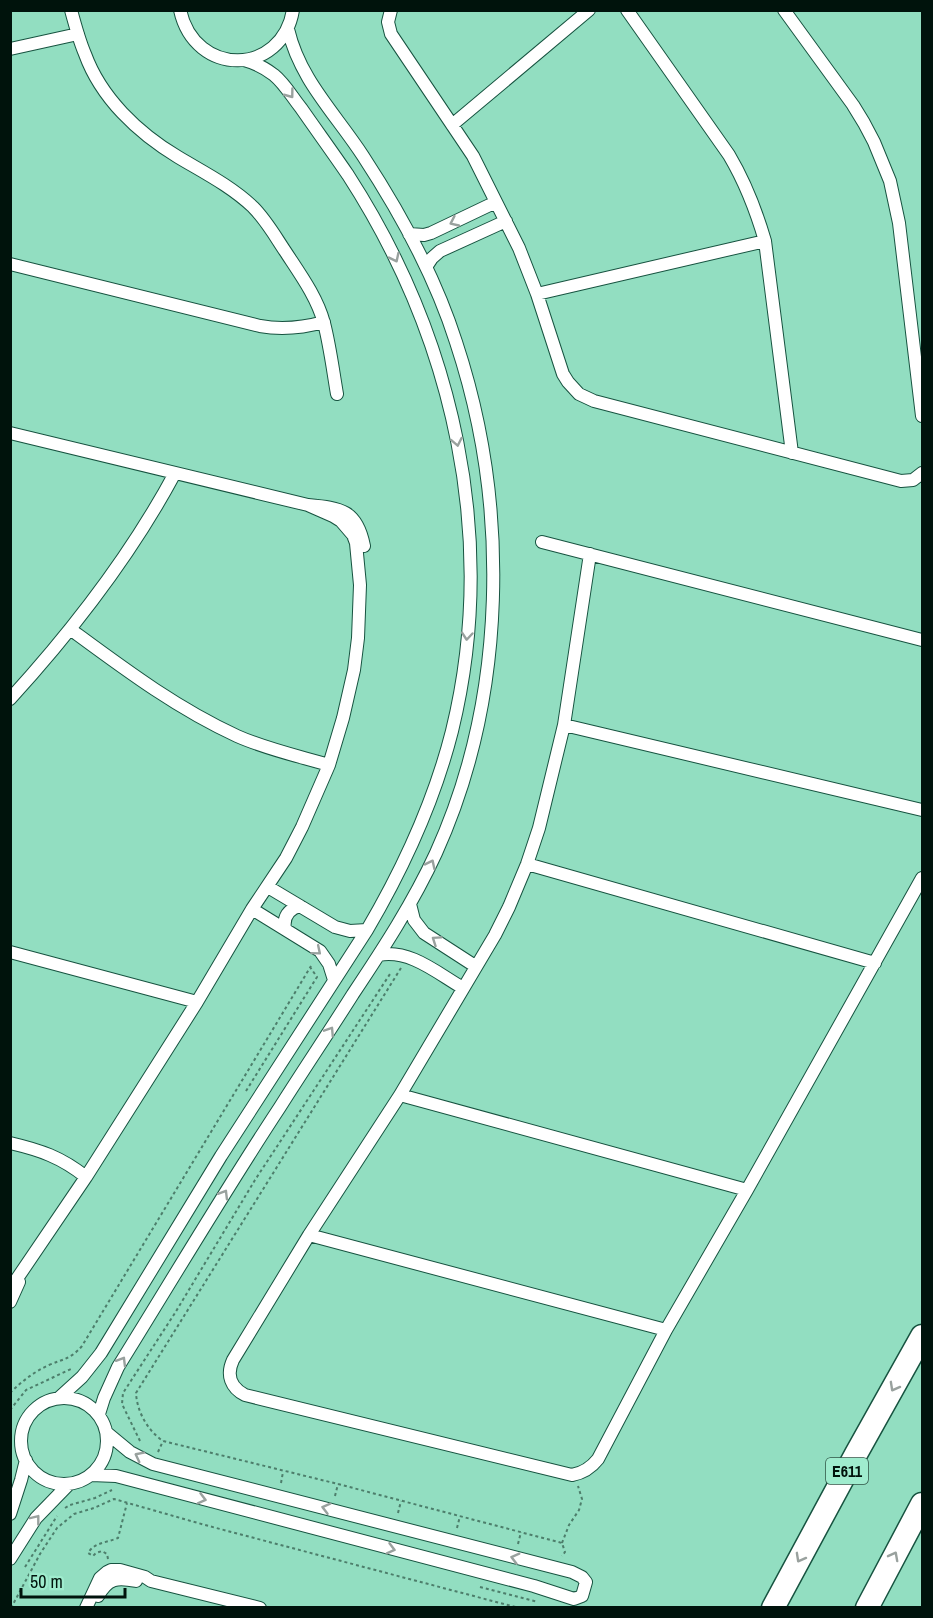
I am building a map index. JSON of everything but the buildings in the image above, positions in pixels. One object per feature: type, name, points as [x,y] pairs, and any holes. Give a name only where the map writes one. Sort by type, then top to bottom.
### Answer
[{"type":"highway","name":"E611","points":[[773,1608],[922,1336]]},
{"type":"highway","points":[[867,1608],[922,1504]]},
{"type":"street","points":[[71,10],[85,55],[95,75],[107,94],[138,128],[155,142],[234,191],[260,215],[306,283],[324,322],[337,394]]},
{"type":"street","points":[[180,10],[187,32],[201,48],[221,58],[244,60],[255,58],[274,46],[288,29],[293,10]]},
{"type":"street","points":[[391,10],[388,22],[391,34],[473,156],[519,248],[537,294],[563,374],[567,382],[579,394],[594,401],[901,481],[913,480],[922,473]]},
{"type":"street","points":[[452,125],[589,10]]},
{"type":"street","points":[[627,10],[729,155],[748,190],[765,241],[792,453]]},
{"type":"street","points":[[784,10],[853,105],[874,142],[890,181],[899,223],[922,416]]},
{"type":"street","points":[[99,1414],[123,1359],[238,1171],[410,904],[448,825],[468,765],[487,674],[493,583],[488,492],[477,415],[456,340],[442,303],[409,234],[370,167],[305,75],[293,48],[288,29]]},
{"type":"street","points":[[10,49],[78,34]]},
{"type":"street","points":[[60,1397],[82,1377],[100,1353],[221,1156],[367,930],[403,865],[431,800],[442,766],[459,698],[468,633],[469,535],[462,469],[449,405],[431,342],[387,242],[340,164],[281,82],[264,68],[244,60]]},
{"type":"street","points":[[409,234],[431,233],[496,202]]},
{"type":"street","points":[[426,267],[440,251],[506,221]]},
{"type":"street","points":[[537,294],[765,241]]},
{"type":"street","points":[[10,264],[260,326],[292,328],[324,322]]},
{"type":"street","points":[[10,433],[308,505],[341,521],[352,535],[356,543],[360,585],[354,670],[343,718],[329,765],[302,828],[197,1002],[86,1177],[10,1289]]},
{"type":"street","points":[[10,699],[70,629],[133,544],[157,507],[175,472]]},
{"type":"street","points":[[542,542],[922,640]]},
{"type":"street","points":[[590,554],[564,724],[546,801],[526,864],[499,926],[400,1095],[309,1235],[230,1366],[230,1378],[239,1392],[572,1475],[594,1464],[666,1330],[922,878]]},
{"type":"street","points":[[70,629],[139,679],[210,722],[259,744],[329,765]]},
{"type":"street","points":[[564,724],[922,810]]},
{"type":"street","points":[[526,864],[875,963]]},
{"type":"street","points":[[268,887],[335,927],[351,931],[367,930]]},
{"type":"street","points":[[410,904],[414,920],[424,933],[475,966]]},
{"type":"street","points":[[285,929],[287,914],[300,906]]},
{"type":"street","points":[[252,909],[320,951],[329,964],[334,980]]},
{"type":"street","points":[[10,952],[197,1002]]},
{"type":"street","points":[[379,955],[395,953],[408,956],[463,988]]},
{"type":"street","points":[[400,1095],[747,1190]]},
{"type":"street","points":[[10,1143],[53,1155],[76,1168],[86,1177]]},
{"type":"street","points":[[309,1235],[666,1330]]},
{"type":"street","points":[[10,1302],[19,1278]]},
{"type":"street","points":[[71,1398],[91,1406],[99,1414],[106,1426],[106,1452],[98,1468],[91,1474],[69,1484],[43,1479],[30,1468],[22,1452],[21,1436],[26,1420],[37,1407],[52,1399],[71,1398]]},
{"type":"street","points":[[91,1474],[116,1476],[574,1599],[582,1596],[586,1582],[582,1577],[559,1569],[153,1464],[130,1452],[107,1433]]},
{"type":"street","points":[[10,1514],[26,1460]]},
{"type":"street","points":[[10,1559],[36,1518],[69,1484]]},
{"type":"street","points":[[88,1608],[100,1578],[111,1570],[141,1575],[151,1581],[260,1608]]},
{"type":"path","points":[[10,1393],[35,1372],[69,1358],[76,1354],[82,1346],[320,951]]},
{"type":"path","points":[[408,956],[136,1394],[136,1401],[153,1435],[163,1441],[338,1484],[562,1544]]},
{"type":"path","points":[[241,1100],[316,978],[310,967]]},
{"type":"path","points":[[142,1444],[122,1404],[123,1393],[255,1180],[390,974]]},
{"type":"path","points":[[10,1410],[26,1390],[75,1366]]},
{"type":"path","points":[[280,1487],[283,1472]]},
{"type":"path","points":[[333,1502],[338,1484]]},
{"type":"path","points":[[559,1569],[565,1552],[562,1544],[582,1499],[579,1486]]},
{"type":"path","points":[[26,1566],[60,1512],[70,1505],[95,1498],[104,1492],[113,1489],[120,1490]]},
{"type":"path","points":[[11,1608],[57,1528],[74,1514],[114,1499],[519,1608]]},
{"type":"path","points":[[397,1518],[401,1501]]},
{"type":"path","points":[[108,1560],[104,1552],[93,1556],[88,1553],[91,1547],[118,1538],[127,1503]]},
{"type":"path","points":[[456,1532],[460,1516]]},
{"type":"path","points":[[517,1547],[521,1532]]},
{"type":"path","points":[[476,1585],[545,1604],[552,1592]]}]
